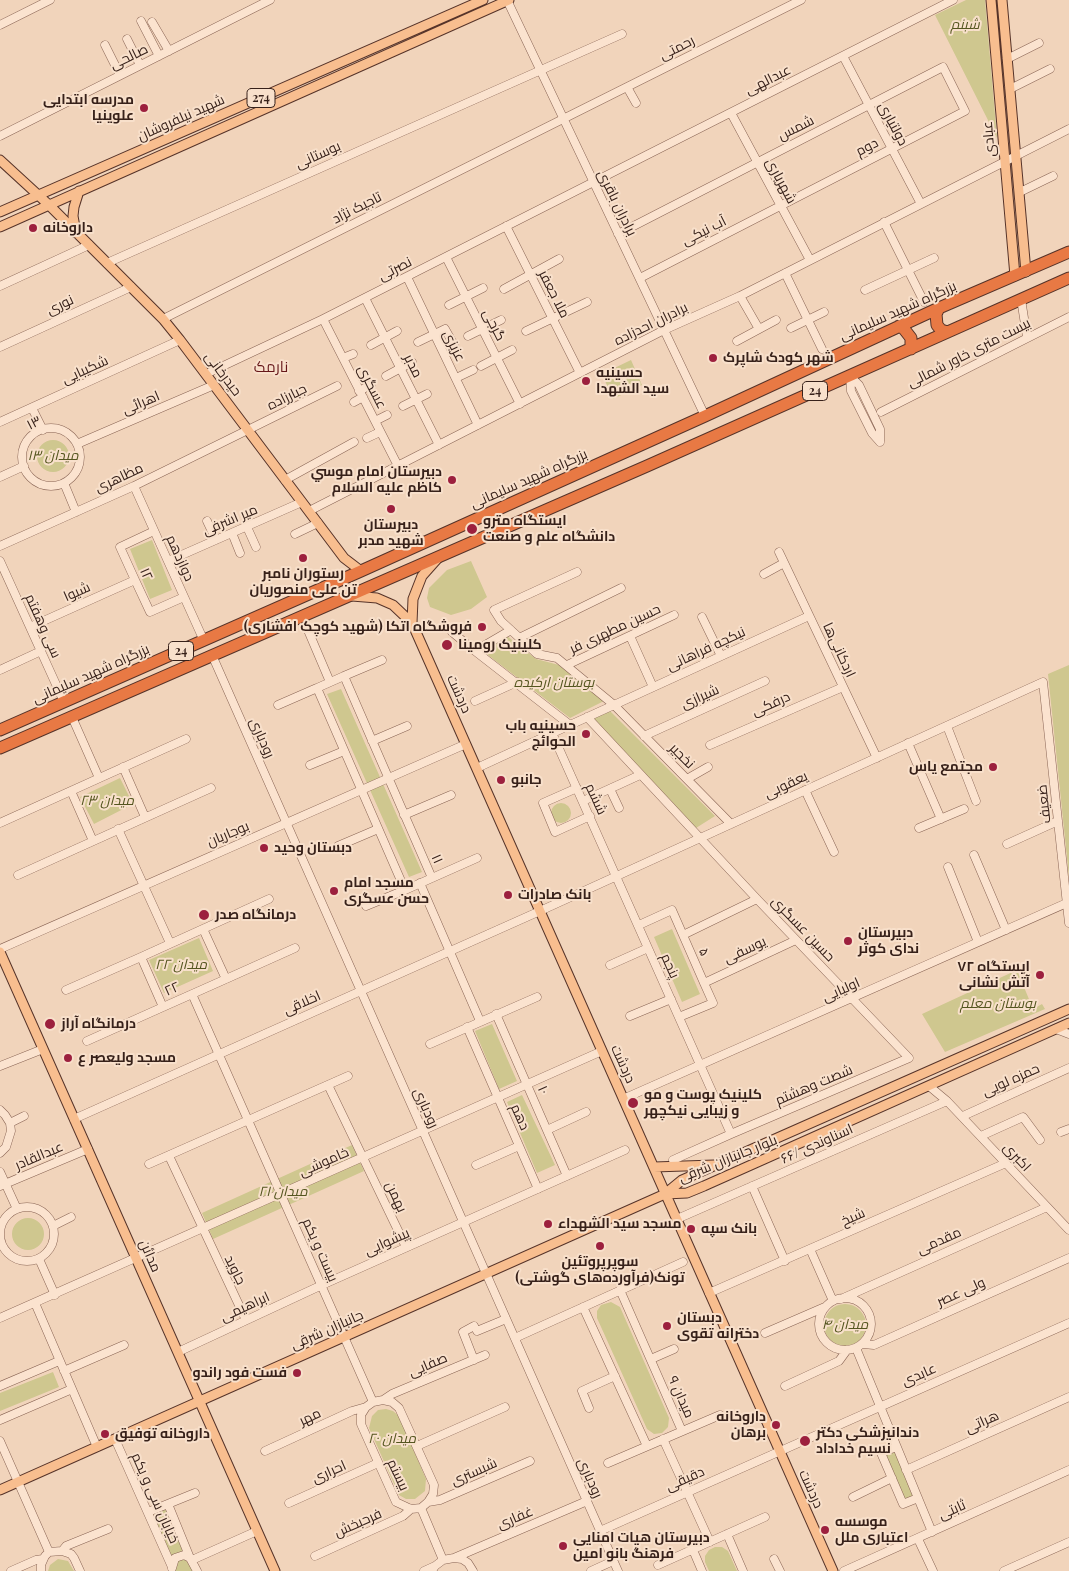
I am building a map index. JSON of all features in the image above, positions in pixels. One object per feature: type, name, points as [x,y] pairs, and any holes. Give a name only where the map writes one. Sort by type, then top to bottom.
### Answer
[{"type":"highway","name":"بزرگراه شهید سلیمانی","points":[[0,730],[362,571],[899,326],[1069,252]]},
{"type":"highway","name":"24","points":[[0,748],[438,558],[1069,278]]},
{"type":"highway","points":[[939,308],[936,314],[937,325],[941,330],[947,332]]},
{"type":"highway","points":[[899,326],[911,338],[910,349]]},
{"type":"main road","name":"شهید نیلفروشان","points":[[0,212],[483,0]]},
{"type":"main road","name":"شهید نیلفروشان","points":[[79,191],[508,0]]},
{"type":"main road","name":"عبادی","points":[[991,0],[1005,161],[1021,274]]},
{"type":"main road","name":"عبادی","points":[[1002,0],[1020,192],[1021,274]]},
{"type":"main road","points":[[0,160],[38,196]]},
{"type":"main road","points":[[76,233],[73,216],[79,191]]},
{"type":"main road","name":"274","points":[[0,227],[79,191]]},
{"type":"main road","name":"حیدرخانی","points":[[38,196],[163,319],[344,558],[362,571]]},
{"type":"main road","name":"دردشت","points":[[412,622],[413,598],[422,576],[438,558]]},
{"type":"main road","name":"دردشت","points":[[349,596],[377,598],[393,605],[412,622],[833,1571]]},
{"type":"main road","name":"مدائن","points":[[0,950],[275,1571]]},
{"type":"main road","name":"بلوار جانبازان شرقی","points":[[666,1194],[682,1180],[1069,1009]]},
{"type":"main road","name":"بلوار جانبازان شرقی","points":[[666,1194],[687,1193],[696,1190],[1069,1023]]},
{"type":"main road","points":[[654,1167],[717,1166]]},
{"type":"main road","name":"جانبازان شرقی","points":[[0,1490],[666,1194]]},
{"type":"street","points":[[0,25],[50,0]]},
{"type":"street","name":"صالحی","points":[[0,136],[270,0]]},
{"type":"street","name":"برادران باقری","points":[[508,0],[705,416]]},
{"type":"street","name":"رحمتی","points":[[564,119],[801,0]]},
{"type":"street","name":"عبدالهی","points":[[594,182],[953,0]]},
{"type":"street","points":[[140,21],[159,56]]},
{"type":"street","points":[[152,22],[169,50]]},
{"type":"street","name":"بوستانی","points":[[107,263],[622,34]]},
{"type":"street","points":[[127,39],[140,65]]},
{"type":"street","points":[[1008,59],[1040,43]]},
{"type":"street","points":[[105,45],[120,75]]},
{"type":"street","name":"دولتیاری","points":[[843,56],[921,204]]},
{"type":"street","name":"شمس","points":[[618,234],[942,67],[965,111]]},
{"type":"street","points":[[1010,90],[1050,69]]},
{"type":"street","points":[[627,87],[636,103]]},
{"type":"street","name":"دوم","points":[[780,205],[965,111]]},
{"type":"street","name":"شهریاری","points":[[731,112],[810,260]]},
{"type":"street","name":"تاجیک نژاد","points":[[163,319],[564,119]]},
{"type":"street","points":[[1016,155],[1069,129]]},
{"type":"street","name":"برادران احدزاده","points":[[309,511],[664,330],[740,296],[1016,155]]},
{"type":"street","points":[[1020,192],[1052,176]]},
{"type":"street","name":"نصرتی","points":[[206,374],[323,319],[594,182]]},
{"type":"street","name":"آب نیکی","points":[[640,278],[780,205]]},
{"type":"street","points":[[884,222],[924,302]]},
{"type":"street","name":"ملا جعفر","points":[[506,226],[580,373]]},
{"type":"street","points":[[0,286],[88,245]]},
{"type":"street","name":"گرجی","points":[[446,257],[520,404]]},
{"type":"street","points":[[865,290],[934,258]]},
{"type":"street","points":[[504,289],[560,259]]},
{"type":"street","points":[[785,273],[822,350]]},
{"type":"street","name":"عزیزی","points":[[407,277],[478,425]]},
{"type":"street","name":"نوری","points":[[0,347],[131,287]]},
{"type":"street","points":[[449,305],[483,288]]},
{"type":"street","points":[[740,296],[759,329]]},
{"type":"street","name":"مدبر","points":[[365,298],[439,445]]},
{"type":"street","points":[[1021,299],[1027,337]]},
{"type":"street","points":[[526,331],[587,302]]},
{"type":"street","points":[[791,328],[824,312]]},
{"type":"street","name":"بیست متری خاور شمالی","points":[[881,412],[1069,317]]},
{"type":"street","name":"عسگری","points":[[323,319],[342,362],[361,394],[398,466]]},
{"type":"street","points":[[468,336],[501,320]]},
{"type":"street","points":[[737,341],[776,320]]},
{"type":"street","points":[[418,342],[445,329],[454,346]]},
{"type":"street","points":[[370,345],[397,331]]},
{"type":"street","name":"شکیبایی","points":[[0,422],[180,340]]},
{"type":"street","points":[[481,366],[512,350]]},
{"type":"street","points":[[342,362],[353,354]]},
{"type":"street","points":[[386,376],[412,362]]},
{"type":"street","points":[[456,378],[473,370]]},
{"type":"street","points":[[850,376],[860,385],[880,430],[880,442],[872,433],[851,391],[850,376]]},
{"type":"street","name":"اهرائی","points":[[77,444],[214,385]]},
{"type":"street","points":[[354,402],[371,385]]},
{"type":"street","name":"جبارزاده","points":[[248,430],[337,386]]},
{"type":"street","points":[[403,406],[428,394]]},
{"type":"street","points":[[32,408],[43,430]]},
{"type":"street","points":[[375,421],[387,415]]},
{"type":"street","name":"۱۳","points":[[24,466],[24,448],[28,440],[43,430],[59,429],[73,437],[77,444]]},
{"type":"street","name":"مظاهری","points":[[0,546],[134,486],[248,430]]},
{"type":"street","points":[[367,438],[380,432]]},
{"type":"street","points":[[285,480],[354,442]]},
{"type":"street","points":[[0,477],[24,466],[28,474],[36,481],[45,485],[55,486],[64,483],[72,478],[80,462],[80,452],[77,444]]},
{"type":"street","points":[[64,483],[76,512]]},
{"type":"street","name":"دوازدهم","points":[[134,486],[204,641]]},
{"type":"street","name":"میر اشرفی","points":[[168,561],[302,502]]},
{"type":"street","points":[[207,521],[216,540]]},
{"type":"street","points":[[295,534],[318,523]]},
{"type":"street","points":[[247,526],[256,547]]},
{"type":"street","name":"۱۲","points":[[154,531],[120,546],[135,580],[150,612],[184,597]]},
{"type":"street","points":[[232,533],[240,553]]},
{"type":"street","name":"اردکانی‌ها","points":[[779,552],[877,758]]},
{"type":"street","name":"سی وهفتم","points":[[0,561],[64,702]]},
{"type":"street","points":[[764,574],[784,563]]},
{"type":"street","points":[[475,651],[510,630],[495,614],[494,610],[577,572]]},
{"type":"street","name":"شیوا","points":[[30,627],[135,580]]},
{"type":"street","points":[[519,638],[621,588]]},
{"type":"street","name":"حسین مطهری فر","points":[[567,665],[674,616]]},
{"type":"street","name":"نیکچه فراهانی","points":[[570,725],[809,616]]},
{"type":"street","points":[[702,617],[721,656]]},
{"type":"street","points":[[307,628],[330,682]]},
{"type":"street","name":"نخجیر","points":[[510,630],[537,654],[557,658],[567,665],[614,705],[732,824]]},
{"type":"street","points":[[452,632],[570,725],[476,768]]},
{"type":"street","points":[[630,636],[653,687]]},
{"type":"street","points":[[0,670],[41,652]]},
{"type":"street","name":"رودباری","points":[[212,655],[618,1571]]},
{"type":"street","points":[[278,705],[382,660]]},
{"type":"street","name":"۱۱","points":[[344,676],[432,878],[366,906]]},
{"type":"street","name":"شیرازی","points":[[644,736],[765,681]]},
{"type":"street","points":[[474,701],[517,682]]},
{"type":"street","name":"یعقوبی","points":[[540,911],[1042,682]]},
{"type":"street","name":"ضعیف","points":[[1042,682],[1069,923]]},
{"type":"street","name":"درفکی","points":[[710,744],[843,687]]},
{"type":"street","points":[[317,688],[405,890]]},
{"type":"street","points":[[72,717],[99,778]]},
{"type":"street","points":[[587,717],[700,838]]},
{"type":"street","points":[[372,741],[407,726]]},
{"type":"street","points":[[947,726],[976,802]]},
{"type":"street","name":"ششم","points":[[552,733],[617,876]]},
{"type":"street","points":[[0,823],[186,739]]},
{"type":"street","points":[[908,743],[941,819]]},
{"type":"street","name":"بوجاریان","points":[[0,950],[144,884],[466,744]]},
{"type":"street","points":[[310,766],[344,751]]},
{"type":"street","points":[[123,767],[145,817]]},
{"type":"street","points":[[687,779],[708,767]]},
{"type":"street","points":[[582,801],[640,775]]},
{"type":"street","points":[[18,874],[211,788]]},
{"type":"street","points":[[577,788],[543,803],[555,832],[590,816]]},
{"type":"street","points":[[610,789],[619,808]]},
{"type":"street","points":[[805,790],[834,852]]},
{"type":"street","points":[[71,791],[93,841]]},
{"type":"street","points":[[404,815],[451,795]]},
{"type":"street","points":[[919,828],[964,809]]},
{"type":"street","points":[[1007,844],[1058,821]]},
{"type":"street","points":[[118,829],[170,943]]},
{"type":"street","points":[[338,846],[378,829]]},
{"type":"street","name":"حسین عسگری","points":[[700,838],[909,1058]]},
{"type":"street","points":[[974,855],[1006,930]]},
{"type":"street","points":[[432,878],[477,858]]},
{"type":"street","points":[[948,867],[978,942]]},
{"type":"street","name":"پنجم","points":[[617,876],[731,1134]]},
{"type":"street","points":[[420,883],[480,1021]]},
{"type":"street","points":[[66,990],[269,899]]},
{"type":"street","points":[[683,935],[757,899]]},
{"type":"street","name":"اولیایی","points":[[624,1099],[1068,902]]},
{"type":"street","name":"۵","points":[[639,925],[672,910],[713,1003],[679,1017]]},
{"type":"street","name":"اخلاقی","points":[[74,1118],[540,911]]},
{"type":"street","points":[[203,929],[226,979]]},
{"type":"street","name":"یوسفی","points":[[704,983],[796,940]]},
{"type":"street","name":"۲۲","points":[[141,957],[163,1007],[295,948]]},
{"type":"street","points":[[610,965],[648,948]]},
{"type":"street","name":"بیست و یکم","points":[[192,994],[373,1402]]},
{"type":"street","points":[[430,1044],[537,997]]},
{"type":"street","points":[[630,1016],[671,999]]},
{"type":"street","points":[[87,1041],[163,1007]]},
{"type":"street","name":"۱۰","points":[[496,1014],[567,1176]]},
{"type":"street","name":"دهم","points":[[466,1027],[538,1189]]},
{"type":"street","points":[[1056,1029],[1069,1034]]},
{"type":"street","points":[[0,1066],[43,1049]]},
{"type":"street","name":"خاموشی","points":[[0,1318],[137,1259],[602,1051]]},
{"type":"street","name":"شصت وهشتم","points":[[674,1160],[909,1058]]},
{"type":"street","name":"حمزه لویی","points":[[963,1116],[1069,1068]]},
{"type":"street","points":[[149,1164],[348,1076]]},
{"type":"street","name":"بهمن","points":[[328,1085],[406,1247]]},
{"type":"street","points":[[929,1086],[947,1101]]},
{"type":"street","name":"اکبری","points":[[947,1101],[1069,1230]]},
{"type":"street","name":"اسناوندی /۶۶","points":[[676,1219],[947,1101]]},
{"type":"street","points":[[0,1110],[10,1123],[10,1139],[0,1153]]},
{"type":"street","points":[[547,1130],[586,1112]]},
{"type":"street","points":[[10,1123],[24,1116]]},
{"type":"street","points":[[981,1136],[1023,1117],[1040,1140]]},
{"type":"street","points":[[1061,1132],[1069,1129]]},
{"type":"street","points":[[476,1165],[519,1146]]},
{"type":"street","name":"عبدالقادر","points":[[2,1185],[88,1149]]},
{"type":"street","points":[[538,1189],[625,1150]]},
{"type":"street","name":"جاوید","points":[[169,1156],[202,1230],[246,1320]]},
{"type":"street","name":"شیخ","points":[[709,1293],[1006,1163]]},
{"type":"street","points":[[0,1172],[2,1185],[17,1209]]},
{"type":"street","points":[[752,1186],[785,1261]]},
{"type":"street","name":"پیشوایی","points":[[322,1285],[538,1189]]},
{"type":"street","name":"مقدمی","points":[[837,1300],[1047,1207]]},
{"type":"street","points":[[35,1208],[49,1218],[53,1226],[54,1241],[46,1254],[39,1259],[22,1261],[7,1253],[1,1246],[0,1228],[4,1220],[17,1209],[35,1208]]},
{"type":"street","points":[[53,1226],[72,1217]]},
{"type":"street","points":[[810,1249],[837,1300]]},
{"type":"street","name":"ولی عصر","points":[[859,1346],[874,1345],[1069,1258]]},
{"type":"street","points":[[39,1259],[55,1295]]},
{"type":"street","points":[[515,1338],[683,1262]]},
{"type":"street","name":"ابراهیمی","points":[[178,1352],[322,1285]]},
{"type":"street","name":"میدان ۹","points":[[608,1463],[682,1431],[620,1290]]},
{"type":"street","points":[[766,1333],[837,1300],[849,1299],[857,1301],[868,1313],[870,1329],[868,1337],[859,1346],[847,1350],[838,1350],[830,1346],[823,1340],[818,1323],[825,1307]]},
{"type":"street","points":[[35,1303],[97,1447]]},
{"type":"street","points":[[583,1307],[647,1446]]},
{"type":"street","points":[[474,1360],[463,1332],[506,1319]]},
{"type":"street","name":"عابدی","points":[[779,1451],[1069,1323]]},
{"type":"street","points":[[64,1371],[124,1345]]},
{"type":"street","points":[[859,1346],[880,1406],[932,1532]]},
{"type":"street","points":[[651,1359],[674,1349]]},
{"type":"street","points":[[785,1386],[839,1361],[847,1350]]},
{"type":"street","name":"صفایی","points":[[383,1400],[392,1394],[484,1355]]},
{"type":"street","points":[[0,1386],[60,1361]]},
{"type":"street","points":[[589,1408],[582,1391],[615,1376]]},
{"type":"street","points":[[0,1420],[72,1389]]},
{"type":"street","name":"هراتی","points":[[906,1470],[1069,1397]]},
{"type":"street","points":[[366,1407],[373,1402],[383,1400]]},
{"type":"street","name":"بیستم","points":[[383,1400],[392,1402],[399,1408],[417,1446],[434,1486],[433,1494],[428,1502]]},
{"type":"street","name":"بیستم","points":[[366,1407],[361,1415],[361,1424],[396,1502],[411,1509],[421,1508]]},
{"type":"street","name":"مهر","points":[[265,1451],[352,1411],[366,1407]]},
{"type":"street","points":[[417,1446],[506,1407]]},
{"type":"street","points":[[682,1431],[720,1415]]},
{"type":"street","name":"خیابان سی و یکم","points":[[115,1439],[171,1569]]},
{"type":"street","points":[[663,1440],[710,1542]]},
{"type":"street","points":[[0,1441],[49,1552]]},
{"type":"street","points":[[896,1446],[881,1453],[903,1504],[918,1498]]},
{"type":"street","name":"دقیقی","points":[[600,1531],[779,1451]]},
{"type":"street","name":"شبستری","points":[[428,1502],[440,1500],[530,1461]]},
{"type":"street","name":"احراری","points":[[289,1503],[378,1463]]},
{"type":"street","name":"ثابتی","points":[[844,1571],[1069,1470]]},
{"type":"street","points":[[853,1497],[892,1478]]},
{"type":"street","points":[[148,1512],[195,1493]]},
{"type":"street","name":"غفاری","points":[[443,1560],[454,1558],[587,1501]]},
{"type":"street","points":[[424,1571],[434,1568],[443,1560],[421,1508],[428,1502]]},
{"type":"street","points":[[168,1504],[193,1565]]},
{"type":"street","name":"فرحبخش","points":[[314,1556],[403,1516],[411,1509]]},
{"type":"street","points":[[658,1565],[765,1517]]},
{"type":"street","points":[[62,1551],[66,1546],[108,1529]]},
{"type":"street","points":[[193,1565],[257,1531]]},
{"type":"street","points":[[727,1534],[743,1571]]},
{"type":"street","points":[[918,1539],[933,1571]]},
{"type":"street","points":[[1004,1571],[1069,1542]]},
{"type":"street","points":[[692,1550],[702,1571]]},
{"type":"street","points":[[41,1571],[40,1565],[49,1552],[62,1551],[71,1554],[80,1571]]},
{"type":"street","points":[[171,1569],[173,1561],[177,1556],[184,1555],[193,1565]]},
{"type":"street","points":[[454,1558],[462,1559],[468,1563],[473,1571]]},
{"type":"street","points":[[10,1571],[43,1559]]},
{"type":"street","points":[[774,1559],[780,1571]]},
{"type":"street","points":[[591,1571],[613,1561]]},
{"type":"green space","name":"شبنم","points":[[966,0],[985,0],[997,138],[935,15]]},
{"type":"green space","points":[[631,360],[642,385],[613,399],[602,374]]},
{"type":"green space","name":"میدان ۱۳","points":[[53,440],[64,445],[69,456],[64,467],[53,472],[42,467],[37,456],[42,445]]},
{"type":"green space","points":[[152,540],[172,590],[150,599],[130,549]]},
{"type":"green space","points":[[471,561],[487,597],[471,609],[451,615],[430,607],[427,598],[429,588],[447,570]]},
{"type":"green space","name":"بوستان ارکیده","points":[[507,636],[536,659],[559,665],[604,701],[570,718],[484,652]]},
{"type":"green space","points":[[1069,665],[1069,877],[1048,674]]},
{"type":"green space","points":[[341,689],[422,872],[409,877],[327,694]]},
{"type":"green space","points":[[610,711],[715,816],[696,828],[593,719]]},
{"type":"green space","name":"میدان ۲۳","points":[[120,778],[133,804],[94,824],[80,797]]},
{"type":"green space","points":[[561,803],[568,806],[571,813],[568,820],[561,823],[554,820],[551,813],[554,806]]},
{"type":"green space","points":[[672,929],[700,994],[682,1002],[654,937]]},
{"type":"green space","name":"میدان ۲۲","points":[[199,938],[213,971],[164,993],[149,960]]},
{"type":"green space","name":"بوستان معلم","points":[[1017,970],[1033,1009],[1042,1004],[1045,1009],[945,1052],[922,1014]]},
{"type":"green space","points":[[492,1024],[517,1081],[499,1089],[475,1031]]},
{"type":"green space","points":[[522,1095],[555,1165],[537,1173],[507,1102]]},
{"type":"green space","name":"میدان ۲۱","points":[[352,1145],[364,1171],[213,1239],[202,1213]]},
{"type":"green space","points":[[28,1218],[34,1219],[39,1223],[43,1228],[43,1240],[39,1245],[34,1249],[28,1250],[22,1249],[17,1245],[13,1240],[12,1234],[13,1228],[17,1223],[22,1219]]},
{"type":"green space","points":[[611,1302],[620,1307],[669,1418],[668,1427],[662,1433],[654,1434],[647,1429],[597,1318],[597,1311],[601,1305]]},
{"type":"green space","name":"میدان ۴","points":[[845,1304],[860,1310],[866,1325],[860,1340],[845,1346],[830,1340],[824,1325],[830,1310]]},
{"type":"green space","points":[[53,1372],[59,1387],[0,1411],[0,1393]]},
{"type":"green space","name":"میدان ۲۰","points":[[386,1409],[393,1411],[399,1416],[426,1479],[425,1491],[415,1499],[406,1499],[399,1495],[369,1428],[372,1416],[378,1410]]},
{"type":"green space","points":[[895,1450],[915,1496],[905,1500],[885,1454]]},
{"type":"green space","points":[[167,1506],[196,1571],[174,1571],[151,1513]]},
{"type":"green space","points":[[715,1547],[722,1547],[728,1551],[737,1571],[709,1571],[705,1562],[705,1556],[709,1550]]},
{"type":"green space","points":[[58,1559],[68,1561],[74,1571],[48,1571],[50,1565]]},
{"type":"place","name":"مدرسه ابتدایی علوینیا","points":[[144,108]]},
{"type":"place","name":"داروخانه","points":[[33,228]]},
{"type":"place","name":"شهر کودک شاپرک","points":[[713,358]]},
{"type":"place","name":"حسینیه سید الشهدا","points":[[586,381]]},
{"type":"place","name":"دبيرستان امام موسي كاظم عليه السلام","points":[[452,480]]},
{"type":"place","name":"دبيرستان شهيد مدبر","points":[[391,509]]},
{"type":"place","name":"ایستگاه مترو دانشگاه علم و صنعت","points":[[472,529]]},
{"type":"place","name":"رستوران نامبر تن علی منصوریان","points":[[303,558]]},
{"type":"place","name":"فروشگاه اتکا (شهید کوچک افشاری)","points":[[482,627]]},
{"type":"place","name":"کلینیک رومینا","points":[[447,645]]},
{"type":"place","name":"حسینیه باب الحوائج","points":[[586,734]]},
{"type":"place","name":"مجتمع یاس","points":[[993,767]]},
{"type":"place","name":"جانبو","points":[[501,780]]},
{"type":"place","name":"دبستان وحید","points":[[264,848]]},
{"type":"place","name":"مسجد امام حسن عسگری","points":[[334,891]]},
{"type":"place","name":"بانک صادرات","points":[[508,895]]},
{"type":"place","name":"درمانگاه صدر","points":[[204,915]]},
{"type":"place","name":"دبیرستان ندای کوثر","points":[[848,941]]},
{"type":"place","name":"ایستگاه ۷۲ آتش نشانی","points":[[1040,975]]},
{"type":"place","name":"درمانگاه آراز","points":[[50,1024]]},
{"type":"place","name":"مسجد ولیعصر ع","points":[[68,1058]]},
{"type":"place","name":"کلینیک پوست و مو و زیبایی نیکچهر","points":[[633,1103]]},
{"type":"place","name":"مسجد سید الشهداء","points":[[548,1224]]},
{"type":"place","name":"بانک سپه","points":[[691,1229]]},
{"type":"place","name":"سوپرپروتئین تونک(فرآورده‌های گوشتی)","points":[[600,1246]]},
{"type":"place","name":"دبستان دخترانه تقوی","points":[[667,1326]]},
{"type":"place","name":"فست فود راندو","points":[[297,1373]]},
{"type":"place","name":"داروخانه برهان","points":[[776,1425]]},
{"type":"place","name":"داروخانه توفیق","points":[[105,1434]]},
{"type":"place","name":"دندانپزشکی دکتر نسیم خداداد","points":[[805,1441]]},
{"type":"place","name":"موسسه اعتباری ملل","points":[[825,1530]]},
{"type":"place","name":"دبیرستان هیات امنایی فرهنگ بانو امین","points":[[563,1546]]},
{"type":"district","name":"نارمک","points":[[271,367]]}]
